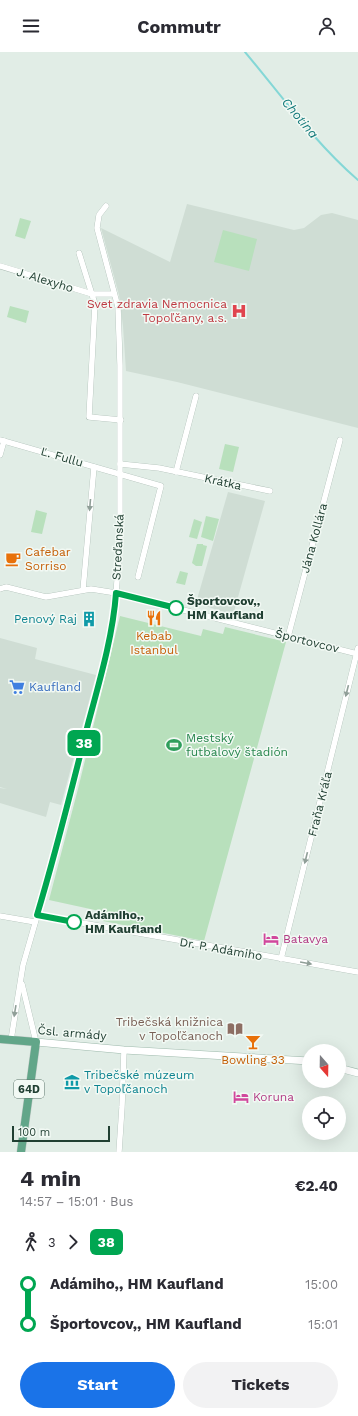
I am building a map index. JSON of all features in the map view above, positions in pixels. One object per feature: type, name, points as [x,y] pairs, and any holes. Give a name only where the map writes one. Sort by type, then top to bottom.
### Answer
[{"type":"main road","name":"Čsl. armády","points":[[0,1039],[124,1050],[302,1061]]},
{"type":"main road","name":"64D","points":[[21,1152],[36,1042]]},
{"type":"main road","points":[[346,1070],[358,1073]]},
{"type":"street","name":"Streďanská","points":[[11,1040],[23,966],[66,816],[102,671],[115,609],[120,538],[118,307],[97,228],[99,215],[106,206]]},
{"type":"street","points":[[79,253],[95,304],[89,417],[120,420]]},
{"type":"street","name":"J. Alexyho","points":[[0,266],[92,294],[114,294]]},
{"type":"street","points":[[176,472],[196,396]]},
{"type":"street","name":"Ľ. Fullu","points":[[0,455],[2,440],[120,474]]},
{"type":"street","name":"Jána Kollára","points":[[288,637],[340,440]]},
{"type":"street","name":"Krátka","points":[[120,464],[176,472],[270,491]]},
{"type":"street","points":[[83,590],[94,467]]},
{"type":"street","name":"Streďanská","points":[[120,474],[161,486],[138,577]]},
{"type":"street","name":"Športovcov","points":[[0,589],[6,587],[46,597],[91,589],[116,593],[288,637],[358,652]]},
{"type":"street","name":"Fraňa Kráľa","points":[[281,959],[358,652]]},
{"type":"street","name":"Dr. P. Adámiho","points":[[37,915],[358,972]]},
{"type":"street","points":[[0,916],[36,922]]},
{"type":"street","name":"Streďanská","points":[[21,982],[36,1042]]},
{"type":"street","points":[[118,1152],[122,1107],[124,1050]]},
{"type":"shaded area","name":"Svet zdravia Nemocnica Topoľčany, a.s.","points":[[187,204],[294,230],[304,228],[321,215],[332,213],[358,220],[358,428],[177,382],[126,371],[119,295],[101,228],[170,262]]},
{"type":"shaded area","points":[[228,492],[265,501],[233,615],[196,603]]},
{"type":"shaded area","points":[[0,638],[37,648],[35,659],[96,675],[61,805],[50,802],[46,817],[0,803],[0,788],[7,789],[0,787]]},
{"type":"green space","points":[[20,218],[31,221],[25,239],[15,236]]},
{"type":"green space","points":[[223,230],[257,239],[249,271],[214,262]]},
{"type":"green space","points":[[10,306],[29,311],[26,323],[7,317]]},
{"type":"green space","points":[[225,444],[239,447],[233,472],[219,469]]},
{"type":"green space","points":[[36,510],[47,513],[42,534],[31,532]]},
{"type":"green space","points":[[206,516],[219,519],[213,541],[201,537]]},
{"type":"green space","points":[[194,519],[202,522],[197,539],[189,537]]},
{"type":"green space","points":[[197,544],[207,546],[202,566],[196,566],[192,563]]},
{"type":"green space","points":[[180,571],[188,573],[185,585],[176,583]]},
{"type":"green space","name":"Mestský futbalový štadión","points":[[120,616],[201,636],[203,629],[223,634],[225,627],[286,642],[204,941],[103,921],[104,912],[49,900],[79,785]]},
{"type":"waterway","name":"Chotina","points":[[245,52],[313,135],[342,166],[358,180]]},
{"type":"bus line","name":"38","points":[[74,922],[37,915],[66,816],[102,671],[115,609],[116,593],[176,608]]},
{"type":"place","name":"Svet zdravia Nemocnica Topoľčany, a.s.","points":[[239,311]]},
{"type":"place","name":"Cafebar Sorriso","points":[[13,559]]},
{"type":"place","name":"Športovcov,, HM Kaufland","points":[[176,608]]},
{"type":"place","name":"Kebab Istanbul","points":[[154,618]]},
{"type":"place","name":"Penový Raj","points":[[89,619]]},
{"type":"place","name":"Kaufland","points":[[17,687]]},
{"type":"place","name":"Mestský futbalový štadión","points":[[174,745]]},
{"type":"place","name":"Adámiho,, HM Kaufland","points":[[74,922]]},
{"type":"place","name":"Batavya","points":[[271,939]]},
{"type":"place","name":"Tribečská knižnica v Topoľčanoch","points":[[235,1029]]},
{"type":"place","name":"Bowling 33","points":[[253,1042]]},
{"type":"place","name":"Tribečské múzeum v Topoľčanoch","points":[[72,1082]]},
{"type":"place","name":"Koruna","points":[[241,1097]]}]
